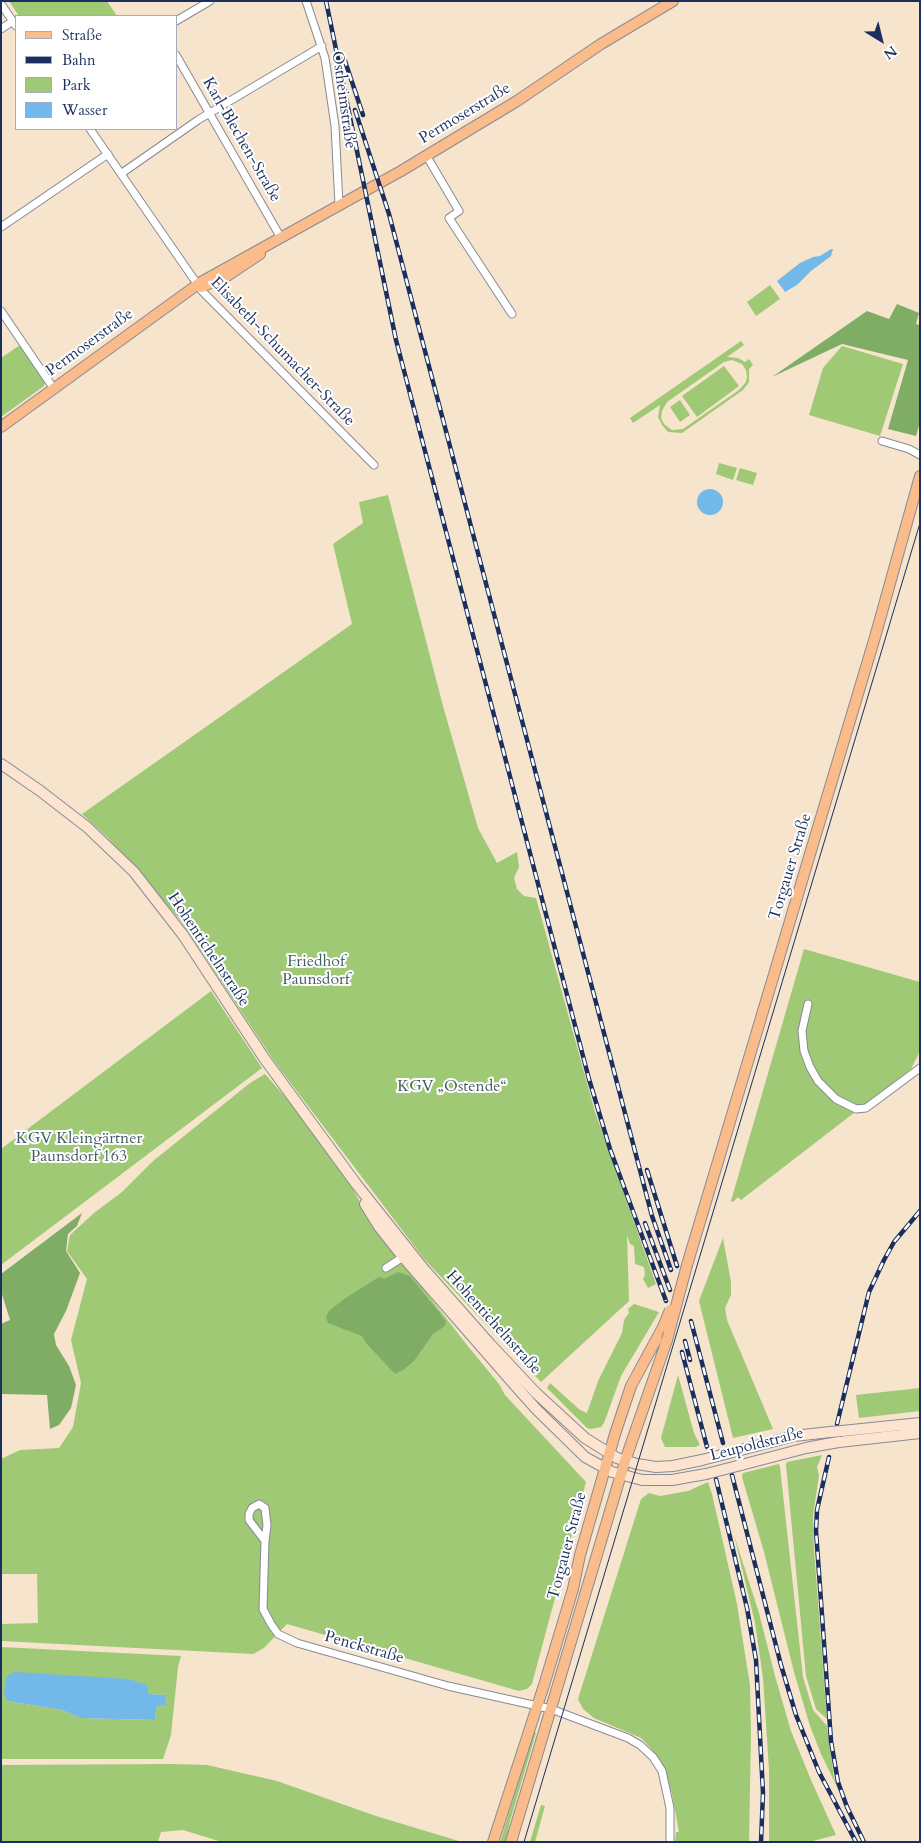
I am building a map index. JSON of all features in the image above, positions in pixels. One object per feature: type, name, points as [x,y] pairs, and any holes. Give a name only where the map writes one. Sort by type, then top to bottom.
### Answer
[{"type":"main road","name":"Permoserstraße","points":[[1,427],[187,291],[517,101],[601,44],[673,1]]},
{"type":"main road","name":"Torgauer Straße","points":[[511,1842],[625,1461],[667,1340],[688,1263],[876,637],[920,476]]},
{"type":"main road","name":"Hohentichelnstraße","points":[[1,764],[40,790],[87,827],[134,872],[182,935],[264,1058],[357,1185],[423,1268],[490,1344],[559,1415],[585,1438],[609,1454],[625,1461]]},
{"type":"main road","name":"Hohentichelnstraße","points":[[357,1185],[367,1208],[403,1257],[536,1409],[585,1457],[604,1469]]},
{"type":"main road","name":"Torgauer Straße","points":[[493,1842],[538,1706],[573,1589],[580,1555],[604,1469],[631,1386],[663,1327],[688,1263]]},
{"type":"main road","name":"Leupoldstraße","points":[[625,1461],[656,1467],[673,1466],[794,1436],[920,1423]]},
{"type":"main road","name":"Leupoldstraße","points":[[604,1469],[642,1480],[660,1482],[706,1474],[827,1444],[920,1433]]},
{"type":"street","points":[[178,20],[210,1]]},
{"type":"street","name":"Ostheimstraße","points":[[306,1],[322,46],[335,126],[339,205]]},
{"type":"street","points":[[1,4],[14,23],[1,28]]},
{"type":"street","points":[[122,173],[184,129],[322,46]]},
{"type":"street","name":"Karl-Blechen-Straße","points":[[178,58],[281,238]]},
{"type":"street","name":"Elisabeth-Schumacher-Straße","points":[[91,130],[198,286],[243,334],[374,465]]},
{"type":"street","points":[[1,227],[108,154]]},
{"type":"street","points":[[426,155],[459,211],[449,218],[512,314]]},
{"type":"street","points":[[1,311],[54,389]]},
{"type":"street","points":[[882,441],[910,449],[920,455]]},
{"type":"street","points":[[808,1004],[802,1031],[804,1051],[810,1068],[818,1081],[836,1099],[856,1109],[866,1108],[920,1068]]},
{"type":"street","points":[[386,1268],[403,1257]]},
{"type":"street","name":"Penckstraße","points":[[265,1541],[249,1520],[252,1508],[259,1504],[265,1508],[267,1525],[263,1609],[270,1624],[278,1634],[297,1643],[448,1686],[538,1706],[628,1738],[640,1745],[653,1757],[662,1771],[670,1808],[670,1842]]},
{"type":"green space","points":[[9,1],[107,1],[116,15],[18,15]]},
{"type":"green space","points":[[770,285],[780,299],[756,316],[747,302]]},
{"type":"green space","points":[[897,304],[919,313],[916,324],[920,325],[920,422],[916,436],[888,429],[908,360],[842,344],[772,377],[867,311],[889,319]]},
{"type":"green space","points":[[741,341],[744,345],[727,357],[738,358],[745,362],[749,359],[753,365],[749,369],[749,382],[743,390],[682,433],[668,432],[662,425],[658,417],[660,405],[633,423],[630,418]],"holes":[[[732,360],[742,364],[746,370],[747,377],[746,382],[739,390],[683,429],[672,430],[664,424],[661,418],[662,411],[667,402],[724,362]]]},
{"type":"green space","points":[[20,345],[45,382],[44,386],[1,417],[1,358]]},
{"type":"green space","points":[[842,346],[903,364],[880,436],[809,415],[823,368]]},
{"type":"green space","points":[[724,366],[739,386],[697,417],[682,396]]},
{"type":"green space","points":[[680,400],[690,415],[680,422],[670,407]]},
{"type":"green space","points":[[719,463],[737,468],[733,480],[716,474]]},
{"type":"green space","points":[[740,468],[757,473],[753,485],[736,480]]},
{"type":"green space","name":"KGV „Ostende“","points":[[388,495],[443,706],[478,828],[497,863],[517,852],[519,867],[514,878],[517,889],[524,896],[536,898],[595,1112],[656,1284],[648,1288],[643,1279],[645,1275],[644,1267],[635,1264],[634,1246],[630,1244],[627,1235],[629,1301],[541,1382],[424,1259],[274,1061],[181,921],[108,838],[82,814],[352,624],[333,544],[363,523],[359,502]]},
{"type":"green space","points":[[804,949],[920,982],[920,1051],[911,1069],[741,1200],[738,1197],[733,1202],[731,1201]]},
{"type":"green space","name":"KGV Kleingärtner Paunsdorf 163","points":[[211,991],[262,1068],[1,1265],[1,1149]]},
{"type":"green space","points":[[265,1074],[293,1106],[348,1181],[374,1226],[499,1384],[505,1395],[586,1482],[532,1684],[527,1689],[519,1691],[287,1624],[264,1648],[253,1654],[1,1641],[1,1624],[38,1623],[37,1574],[1,1574],[1,1459],[20,1450],[59,1448],[73,1427],[81,1383],[71,1340],[87,1279],[67,1251],[70,1235],[94,1213],[122,1192],[153,1161],[250,1083]]},
{"type":"green space","points":[[82,1213],[77,1226],[68,1234],[66,1251],[80,1273],[66,1311],[54,1334],[56,1345],[69,1366],[76,1385],[71,1408],[59,1425],[50,1429],[47,1395],[1,1394],[1,1324],[10,1320],[1,1291],[1,1274]]},
{"type":"green space","points":[[723,1238],[731,1282],[731,1295],[725,1308],[727,1320],[773,1429],[733,1438],[699,1301]]},
{"type":"green space","points":[[398,1272],[410,1276],[446,1321],[445,1326],[433,1334],[414,1361],[395,1374],[366,1343],[362,1336],[328,1323],[326,1317],[329,1311],[344,1299],[379,1277],[384,1279]]},
{"type":"green space","points":[[634,1304],[659,1312],[621,1376],[604,1423],[601,1427],[587,1428],[547,1388],[550,1383],[580,1410],[587,1413],[598,1381],[622,1333],[624,1320],[629,1313],[628,1309]]},
{"type":"green space","points":[[678,1375],[694,1433],[700,1445],[695,1447],[665,1447],[661,1438]]},
{"type":"green space","points":[[920,1388],[920,1411],[859,1418],[856,1395]]},
{"type":"green space","points":[[822,1455],[817,1467],[819,1476],[813,1515],[827,1719],[816,1709],[806,1676],[786,1465],[787,1462]]},
{"type":"green space","points":[[779,1464],[803,1677],[813,1710],[827,1726],[834,1778],[839,1791],[810,1726],[742,1477],[743,1473]]},
{"type":"green space","points":[[708,1482],[737,1604],[750,1685],[749,1842],[675,1842],[676,1832],[679,1832],[672,1794],[656,1754],[641,1738],[594,1718],[583,1709],[578,1699],[641,1499],[649,1493],[660,1496],[688,1491]]},
{"type":"green space","points":[[734,1535],[759,1613],[791,1731],[836,1835],[809,1842],[769,1842],[769,1770],[763,1678],[755,1623]]},
{"type":"green space","points":[[1,1647],[181,1656],[178,1667],[171,1735],[163,1759],[1,1759]],"holes":[[[148,1694],[166,1695],[157,1704],[155,1720],[80,1718],[62,1710],[7,1701]]]},
{"type":"green space","points":[[534,1732],[536,1733],[510,1821],[506,1842],[500,1842]]},
{"type":"green space","points":[[1,1765],[207,1765],[277,1781],[376,1816],[462,1842],[222,1842],[183,1830],[161,1832],[158,1842],[1,1842]]},
{"type":"green space","points":[[541,1805],[545,1806],[535,1842],[530,1842]]},
{"type":"water","points":[[833,249],[831,256],[811,271],[797,285],[785,292],[777,281],[800,263],[820,256]]},
{"type":"water","points":[[710,489],[719,493],[723,502],[719,511],[710,515],[701,511],[697,502],[701,493]]},
{"type":"water","points":[[14,1672],[128,1679],[147,1685],[148,1694],[166,1695],[165,1705],[157,1705],[155,1720],[80,1718],[62,1710],[7,1701],[4,1693],[7,1676]]},
{"type":"tram line","points":[[524,1842],[920,523]]},
{"type":"railway","points":[[326,1],[396,340],[589,1079],[610,1149],[666,1301]]},
{"type":"railway","points":[[344,58],[363,115]]},
{"type":"railway","points":[[355,110],[389,214],[652,1216],[671,1270]]},
{"type":"railway","points":[[647,1170],[677,1266]]},
{"type":"railway","points":[[837,1424],[869,1292],[894,1242],[920,1211]]},
{"type":"railway","points":[[645,1223],[670,1290]]},
{"type":"railway","points":[[691,1321],[723,1443]]},
{"type":"railway","points":[[685,1341],[690,1360]]},
{"type":"railway","points":[[682,1352],[707,1447]]},
{"type":"railway","points":[[829,1457],[817,1510],[816,1531],[831,1741],[838,1782],[847,1807],[864,1842]]},
{"type":"railway","points":[[732,1475],[781,1665],[796,1715],[819,1772],[856,1842]]},
{"type":"railway","points":[[716,1479],[747,1608],[756,1660],[763,1793],[761,1842]]},
{"type":"park label","name":"Friedhof Paunsdorf","points":[[316,971]]}]
